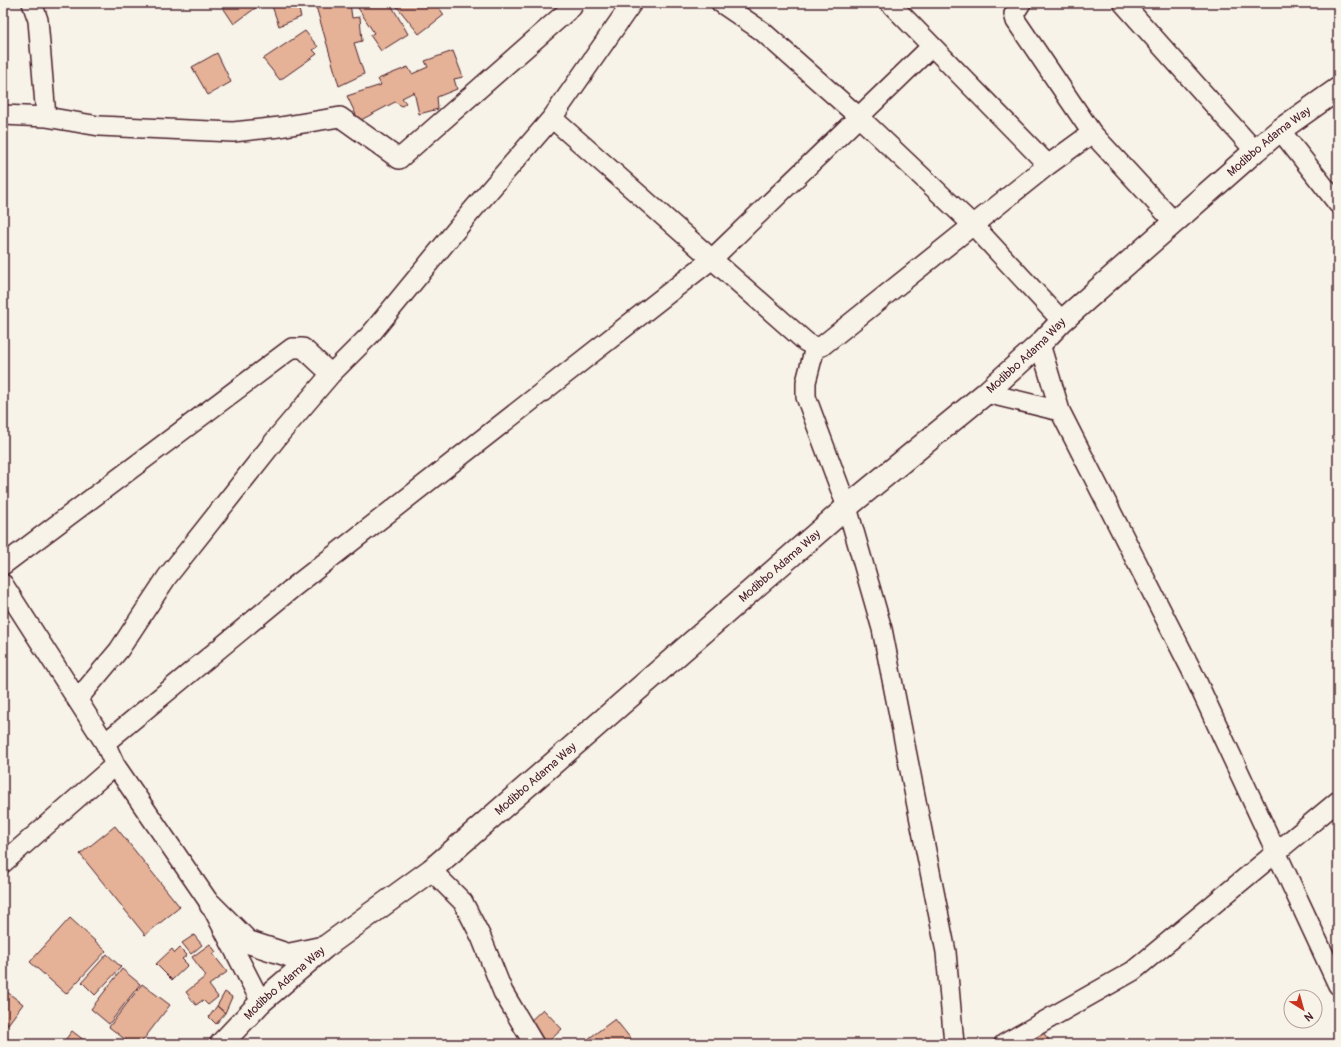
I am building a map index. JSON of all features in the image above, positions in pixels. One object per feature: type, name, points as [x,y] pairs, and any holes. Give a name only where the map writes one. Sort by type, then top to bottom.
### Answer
[{"type":"main road","name":"Modibbo Adama Way","points":[[221,1044],[261,1002],[325,947],[430,870],[847,507],[986,393],[1040,344],[1062,321],[1255,151],[1280,130],[1338,89]]},
{"type":"main road","points":[[211,905],[248,942],[288,955],[325,947]]},
{"type":"street","points":[[32,3],[38,20],[46,117]]},
{"type":"street","points":[[3,115],[46,117],[99,126],[233,132],[280,127],[340,117],[399,159],[572,7],[573,3]]},
{"type":"street","points":[[77,700],[119,650],[168,577],[280,434],[331,374],[370,335],[470,213],[552,118],[632,3]]},
{"type":"street","points":[[721,3],[762,31],[860,118],[974,226],[1062,321]]},
{"type":"street","points":[[890,3],[1048,165]]},
{"type":"street","points":[[1021,3],[1014,14],[1016,21],[1092,133],[1174,222]]},
{"type":"street","points":[[1123,3],[1255,151]]},
{"type":"street","points":[[105,744],[295,586],[712,259],[860,118],[932,46]]},
{"type":"street","points":[[552,118],[806,342],[815,347],[822,346],[974,226],[1048,165],[1092,133]]},
{"type":"street","points":[[1280,130],[1338,204]]},
{"type":"street","points":[[1040,344],[1060,410],[1192,671],[1278,852],[1338,985]]},
{"type":"street","points":[[815,347],[806,382],[806,397],[847,507],[884,637],[946,952],[954,1044]]},
{"type":"street","points":[[3,565],[292,348],[304,348],[331,374]]},
{"type":"street","points":[[986,393],[1060,410]]},
{"type":"street","points":[[3,584],[105,744],[115,766],[211,905],[261,1002]]},
{"type":"street","points":[[3,863],[115,766]]},
{"type":"street","points":[[1004,1044],[1133,971],[1338,801]]},
{"type":"street","points":[[430,870],[463,902],[481,937],[503,992],[534,1044]]},
{"type":"building","points":[[220,3],[262,3],[234,24]]},
{"type":"building","points":[[271,3],[297,3],[301,17],[279,26]]},
{"type":"building","points":[[315,3],[350,3],[352,18],[360,17],[362,41],[354,43],[364,74],[339,86]]},
{"type":"building","points":[[355,3],[390,3],[408,34],[381,51],[370,35],[374,33]]},
{"type":"building","points":[[394,3],[436,3],[444,15],[419,34]]},
{"type":"building","points":[[305,31],[318,47],[313,50],[317,54],[280,80],[263,59]]},
{"type":"building","points":[[453,51],[463,77],[454,79],[457,89],[437,97],[438,109],[419,114],[414,92],[402,98],[406,103],[402,106],[395,102],[359,121],[347,96],[381,85],[378,79],[408,67],[412,74],[428,67],[425,61]]},
{"type":"building","points":[[217,53],[231,82],[208,95],[192,67]]},
{"type":"building","points":[[115,826],[180,907],[145,935],[80,854]]},
{"type":"building","points":[[1338,854],[1338,866],[1333,857]]},
{"type":"building","points":[[70,918],[106,951],[66,994],[30,962]]},
{"type":"building","points":[[194,935],[202,945],[191,954],[182,943]]},
{"type":"building","points":[[210,944],[216,952],[213,954],[227,972],[209,985],[218,997],[208,1005],[203,1000],[196,1005],[186,992],[206,976],[192,957]]},
{"type":"building","points":[[180,948],[187,955],[182,959],[188,965],[172,980],[156,964],[172,949],[175,953]]},
{"type":"building","points":[[107,954],[121,967],[95,995],[82,982]]},
{"type":"building","points":[[122,969],[140,984],[109,1024],[91,1009]]},
{"type":"building","points":[[142,984],[170,1005],[140,1044],[131,1044],[109,1027]]},
{"type":"building","points":[[3,989],[23,1004],[3,1031]]},
{"type":"building","points":[[225,992],[232,997],[225,1013],[217,1006]]},
{"type":"building","points":[[217,1006],[225,1013],[216,1024],[209,1017]]},
{"type":"building","points":[[543,1009],[562,1029],[546,1044],[542,1044],[525,1026]]},
{"type":"building","points":[[615,1019],[635,1044],[586,1044],[584,1042]]},
{"type":"building","points":[[72,1031],[89,1044],[62,1044]]},
{"type":"building","points":[[1042,1031],[1052,1044],[1025,1044]]}]
